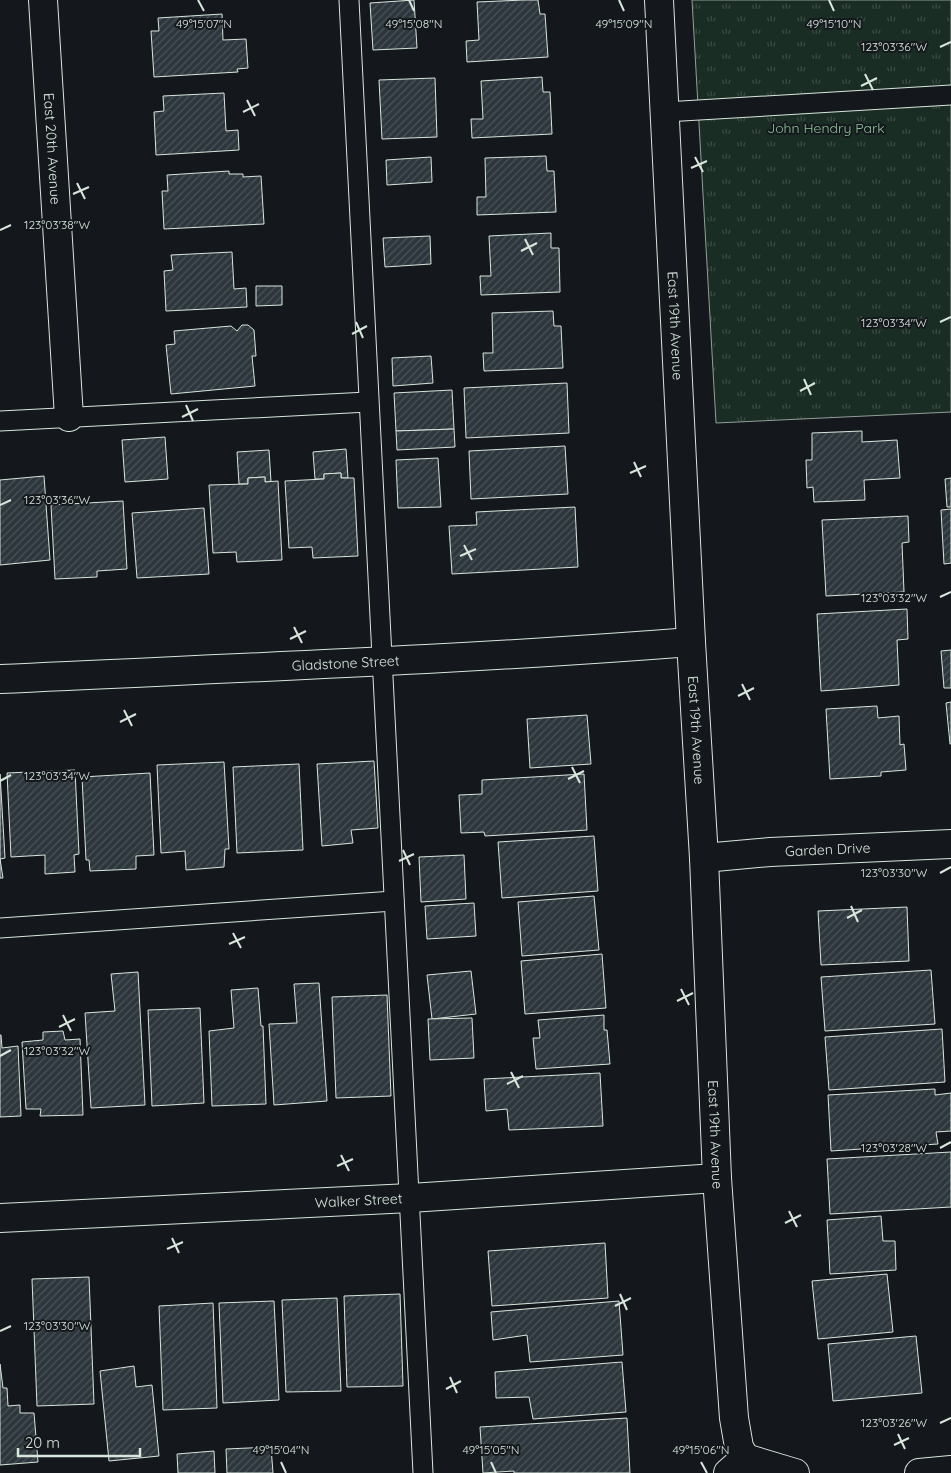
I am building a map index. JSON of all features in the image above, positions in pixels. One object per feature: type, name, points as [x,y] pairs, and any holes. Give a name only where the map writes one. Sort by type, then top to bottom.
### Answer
[{"type":"street","name":"East 20th Avenue","points":[[42,0],[69,417]]},
{"type":"street","name":"East 19th Avenue","points":[[658,0],[704,858],[717,1178],[734,1418],[739,1447],[736,1466]]},
{"type":"street","name":"Gladstone Street","points":[[0,680],[382,661],[691,642]]},
{"type":"street","name":"Garden Drive","points":[[704,858],[770,852],[951,844]]},
{"type":"street","name":"Walker Street","points":[[0,1218],[410,1198],[717,1178]]},
{"type":"street","points":[[736,1466],[795,1473]]},
{"type":"street","points":[[920,1473],[951,1470]]},
{"type":"lane","points":[[350,0],[368,402],[423,1473]]},
{"type":"lane","points":[[665,112],[951,95]]},
{"type":"lane","points":[[0,421],[368,402]]},
{"type":"lane","points":[[0,928],[394,900]]},
{"type":"green space","name":"John Hendry Park","points":[[692,0],[951,0],[951,412],[716,423]]},
{"type":"building","points":[[414,0],[417,48],[373,50],[370,3]]},
{"type":"building","points":[[538,0],[540,14],[545,14],[548,57],[467,62],[466,41],[479,40],[477,2]]},
{"type":"building","points":[[222,14],[223,40],[246,39],[248,68],[237,69],[238,72],[154,77],[151,31],[159,31],[158,18]]},
{"type":"building","points":[[542,77],[543,92],[550,92],[552,134],[472,138],[471,119],[483,119],[481,81]]},
{"type":"building","points":[[435,78],[437,137],[382,139],[379,80]]},
{"type":"building","points":[[224,93],[226,131],[238,130],[239,150],[156,155],[154,112],[164,111],[163,96]]},
{"type":"building","points":[[546,156],[547,171],[554,171],[556,212],[477,215],[477,197],[486,197],[485,158]]},
{"type":"building","points":[[431,157],[432,182],[387,185],[386,160]]},
{"type":"building","points":[[229,171],[229,174],[243,174],[243,177],[261,176],[264,224],[164,229],[162,191],[168,191],[167,175]]},
{"type":"building","points":[[551,233],[551,248],[559,248],[560,292],[481,295],[480,276],[491,276],[489,236]]},
{"type":"building","points":[[430,236],[431,264],[385,267],[383,238]]},
{"type":"building","points":[[232,252],[234,289],[246,288],[247,307],[166,311],[164,271],[173,270],[171,255]]},
{"type":"building","points":[[256,286],[282,286],[282,305],[256,306]]},
{"type":"building","points":[[553,311],[554,326],[561,326],[563,368],[484,371],[483,353],[493,353],[492,313]]},
{"type":"building","points":[[242,325],[248,325],[254,330],[256,356],[252,356],[255,386],[171,394],[166,345],[175,344],[174,331],[231,326],[237,331]]},
{"type":"building","points":[[431,356],[433,383],[393,386],[392,358]]},
{"type":"building","points":[[567,383],[569,433],[466,438],[464,388]]},
{"type":"building","points":[[452,390],[454,429],[396,431],[394,393]]},
{"type":"building","points":[[454,429],[455,447],[397,450],[396,431]]},
{"type":"building","points":[[862,431],[862,442],[897,440],[900,478],[864,480],[865,500],[814,502],[813,487],[807,488],[806,460],[812,460],[812,433]]},
{"type":"building","points":[[165,437],[168,479],[125,482],[122,440]]},
{"type":"building","points":[[565,446],[568,494],[471,499],[469,451]]},
{"type":"building","points":[[346,449],[348,478],[341,478],[341,473],[324,474],[324,479],[315,479],[313,452]]},
{"type":"building","points":[[269,450],[271,482],[265,482],[265,477],[248,478],[248,484],[239,484],[237,452]]},
{"type":"building","points":[[438,458],[441,507],[398,508],[396,460]]},
{"type":"building","points":[[341,473],[341,478],[354,478],[358,556],[313,558],[312,547],[289,548],[285,481],[324,479],[324,474]]},
{"type":"building","points":[[44,476],[50,560],[0,565],[0,480]]},
{"type":"building","points":[[265,477],[265,482],[278,481],[282,560],[237,562],[236,552],[213,553],[209,485],[248,484],[248,478]]},
{"type":"building","points":[[951,478],[951,507],[947,507],[945,479]]},
{"type":"building","points":[[123,501],[127,569],[97,571],[97,577],[55,579],[51,505]]},
{"type":"building","points":[[575,507],[578,567],[452,574],[449,526],[477,525],[476,512]]},
{"type":"building","points":[[204,508],[209,574],[137,578],[132,513]]},
{"type":"building","points":[[951,509],[951,563],[944,564],[941,510]]},
{"type":"building","points":[[908,516],[909,542],[902,543],[904,592],[826,596],[822,520]]},
{"type":"building","points":[[907,609],[908,639],[897,640],[899,685],[821,691],[817,614]]},
{"type":"building","points":[[951,650],[951,688],[944,688],[941,651]]},
{"type":"building","points":[[951,702],[951,744],[950,744],[946,703]]},
{"type":"building","points":[[877,706],[878,718],[899,716],[900,745],[904,744],[906,770],[881,772],[881,776],[830,779],[826,709]]},
{"type":"building","points":[[587,715],[591,764],[530,768],[527,719]]},
{"type":"building","points":[[374,761],[378,828],[351,830],[353,843],[322,846],[317,764]]},
{"type":"building","points":[[224,762],[229,849],[225,849],[224,867],[186,870],[185,851],[161,853],[157,765]]},
{"type":"building","points":[[299,764],[303,850],[237,853],[233,767]]},
{"type":"building","points":[[75,770],[79,854],[74,855],[75,872],[45,874],[45,855],[11,857],[7,773]]},
{"type":"building","points":[[150,773],[154,855],[136,856],[136,869],[90,871],[89,860],[86,860],[82,777]]},
{"type":"building","points":[[0,774],[5,858],[0,859]]},
{"type":"building","points":[[584,774],[587,830],[485,836],[484,832],[461,833],[459,795],[482,794],[482,780]]},
{"type":"building","points":[[594,836],[598,891],[502,898],[498,842]]},
{"type":"building","points":[[464,855],[466,899],[421,902],[419,857]]},
{"type":"building","points":[[0,859],[3,878],[0,878]]},
{"type":"building","points":[[594,896],[599,950],[522,956],[518,902]]},
{"type":"building","points":[[474,903],[476,936],[427,939],[425,906]]},
{"type":"building","points":[[907,907],[909,961],[821,965],[818,911]]},
{"type":"building","points":[[602,954],[606,1008],[525,1014],[521,961]]},
{"type":"building","points":[[931,970],[935,1024],[825,1031],[821,977]]},
{"type":"building","points":[[471,971],[476,1014],[432,1019],[427,975]]},
{"type":"building","points":[[138,972],[145,1105],[91,1108],[85,1013],[115,1011],[111,974]]},
{"type":"building","points":[[319,983],[327,1101],[274,1105],[269,1024],[297,1023],[294,984]]},
{"type":"building","points":[[258,988],[261,1026],[263,1026],[266,1104],[212,1106],[209,1031],[234,1028],[231,990]]},
{"type":"building","points":[[387,995],[391,1096],[336,1098],[332,997]]},
{"type":"building","points":[[200,1008],[204,1103],[152,1106],[148,1010]]},
{"type":"building","points":[[604,1015],[604,1030],[607,1030],[610,1064],[536,1069],[533,1038],[540,1038],[538,1020]]},
{"type":"building","points":[[472,1018],[474,1058],[430,1060],[428,1019]]},
{"type":"building","points":[[942,1029],[945,1082],[829,1090],[825,1037]]},
{"type":"building","points":[[63,1031],[65,1040],[80,1039],[83,1115],[40,1116],[41,1109],[26,1109],[22,1042],[43,1040],[43,1032]]},
{"type":"building","points":[[0,1035],[2,1048],[18,1046],[21,1116],[0,1117]]},
{"type":"building","points":[[600,1073],[603,1126],[509,1130],[507,1109],[486,1111],[484,1079]]},
{"type":"building","points":[[935,1089],[935,1095],[951,1093],[951,1131],[936,1132],[938,1144],[831,1151],[828,1095]]},
{"type":"building","points":[[951,1152],[951,1207],[830,1214],[827,1159]]},
{"type":"building","points":[[881,1216],[883,1241],[895,1241],[896,1270],[830,1274],[827,1220]]},
{"type":"building","points":[[605,1243],[608,1298],[492,1306],[488,1251]]},
{"type":"building","points":[[887,1274],[893,1332],[818,1339],[812,1281]]},
{"type":"building","points":[[89,1277],[94,1404],[37,1406],[32,1279]]},
{"type":"building","points":[[400,1294],[403,1386],[347,1387],[344,1296]]},
{"type":"building","points":[[337,1298],[341,1391],[286,1392],[282,1300]]},
{"type":"building","points":[[274,1301],[279,1400],[223,1403],[219,1303]]},
{"type":"building","points":[[619,1301],[623,1355],[530,1362],[527,1335],[493,1340],[491,1312]]},
{"type":"building","points":[[213,1303],[217,1408],[163,1410],[159,1306]]},
{"type":"building","points":[[916,1336],[922,1393],[833,1401],[828,1344]]},
{"type":"building","points":[[622,1362],[626,1412],[533,1419],[529,1397],[496,1398],[495,1372]]},
{"type":"building","points":[[0,1364],[3,1388],[7,1388],[8,1406],[20,1405],[20,1413],[34,1413],[38,1462],[0,1465]]},
{"type":"building","points":[[134,1366],[136,1387],[152,1385],[159,1456],[109,1461],[100,1371]]},
{"type":"building","points":[[627,1418],[630,1473],[514,1473],[514,1471],[483,1473],[480,1427]]},
{"type":"building","points":[[271,1447],[273,1473],[227,1473],[226,1449]]},
{"type":"building","points":[[214,1451],[215,1473],[178,1473],[177,1454]]}]
